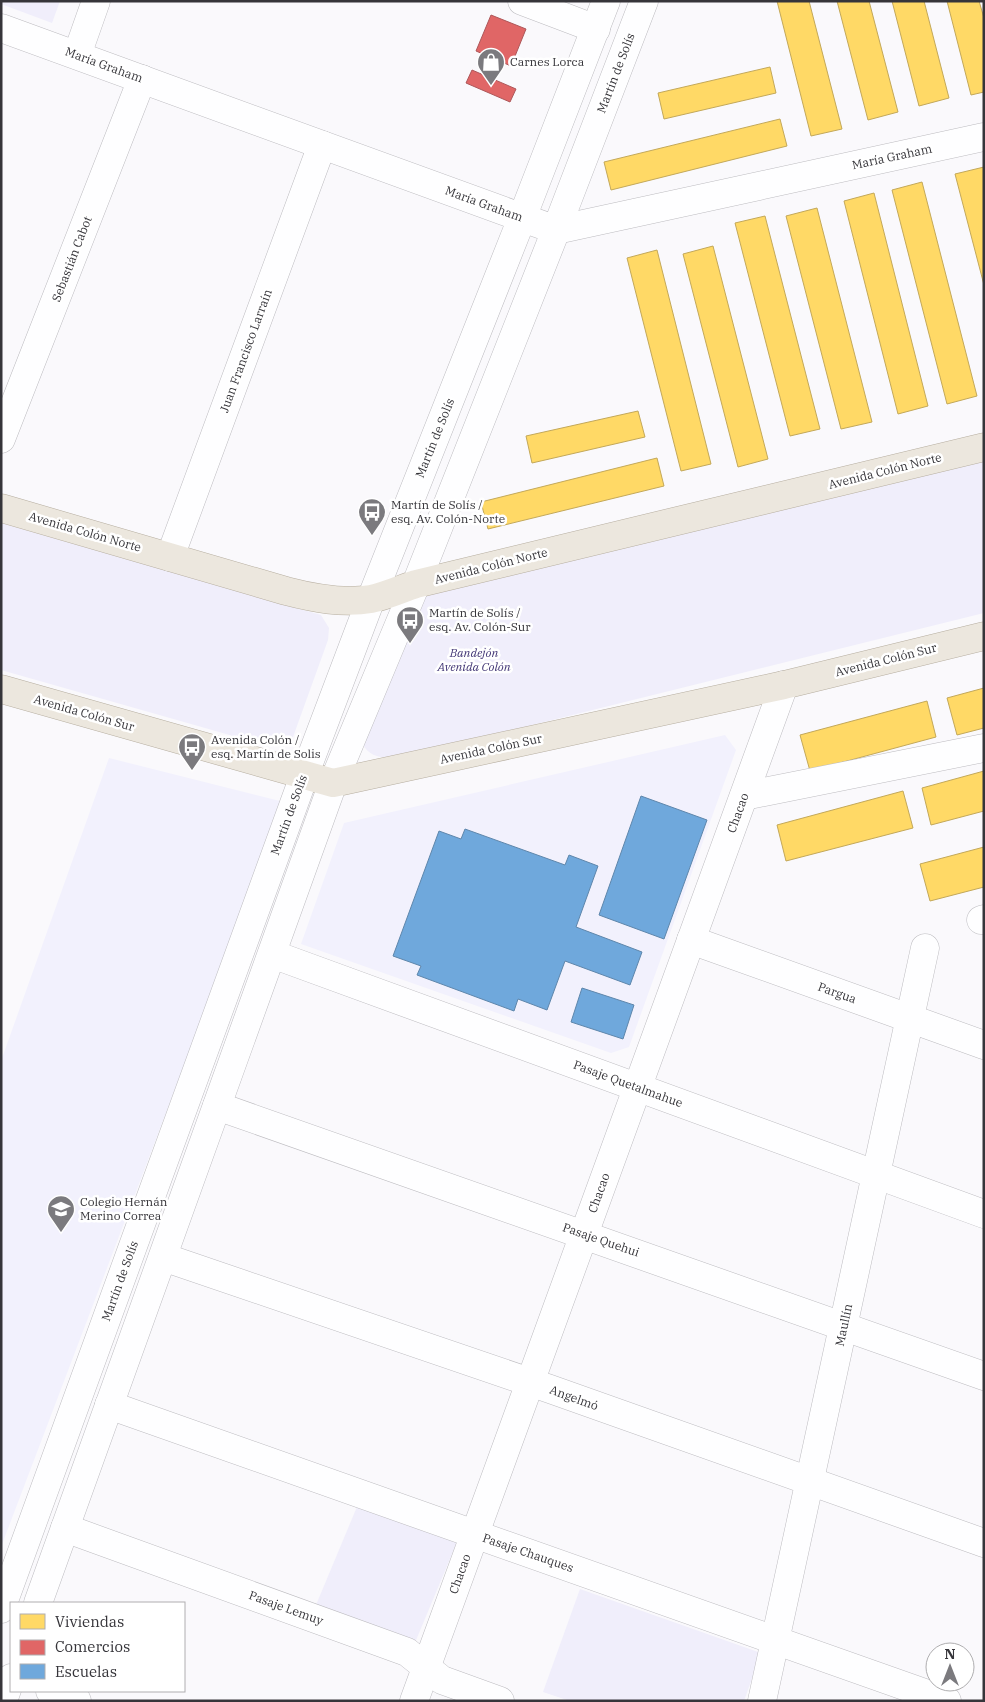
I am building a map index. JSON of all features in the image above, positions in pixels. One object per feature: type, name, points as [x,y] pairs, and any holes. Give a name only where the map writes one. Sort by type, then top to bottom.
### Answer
[{"type":"main road","name":"Avenida Colón Norte","points":[[1,508],[308,596],[330,600],[371,599],[416,584],[984,447]]},
{"type":"main road","name":"Avenida Colón Sur","points":[[1,689],[333,784],[784,686],[984,636]]},
{"type":"street","points":[[77,55],[96,1]]},
{"type":"street","points":[[522,1],[596,29]]},
{"type":"street","name":"Martín de Solís","points":[[1,1608],[304,776],[371,599],[606,1]]},
{"type":"street","name":"Martín de Solís","points":[[38,1602],[333,784],[416,584],[644,1]]},
{"type":"street","name":"María Graham","points":[[1,28],[556,230],[984,137]]},
{"type":"street","name":"Sebastián Cabot","points":[[1,438],[142,79]]},
{"type":"street","name":"Juan Francisco Larraín","points":[[170,557],[322,145]]},
{"type":"street","name":"Chacao","points":[[414,1701],[784,686]]},
{"type":"street","points":[[744,796],[984,748]]},
{"type":"street","name":"Pargua","points":[[691,940],[984,1045]]},
{"type":"street","name":"Maullín","points":[[762,1701],[925,948]]},
{"type":"street","name":"Pasaje Quetalmahue","points":[[272,954],[984,1214]]},
{"type":"street","name":"Pasaje Quehui","points":[[217,1106],[984,1376]]},
{"type":"street","name":"Angelmó","points":[[162,1257],[530,1382],[984,1543]]},
{"type":"street","name":"Pasaje Chauques","points":[[109,1405],[947,1701]]},
{"type":"street","name":"Pasaje Lemuy","points":[[65,1528],[407,1652],[442,1680],[500,1701]]},
{"type":"street","points":[[3,1701],[10,1681]]},
{"type":"street","points":[[53,1692],[77,1701]]},
{"type":"shaded area","points":[[725,735],[736,750],[629,1047],[611,1053],[301,944],[344,823]]},
{"type":"shaded area","name":"Colegio Hernán Merino Correa","points":[[109,758],[284,802],[1,1547],[1,1061]]},
{"type":"green space","points":[[1,1],[60,1],[52,23],[1,4]]},
{"type":"green space","name":"Bandejón Avenida Colón","points":[[984,457],[984,613],[407,756],[387,758],[375,756],[362,743],[419,600],[428,594]]},
{"type":"green space","points":[[1,523],[321,615],[329,628],[328,640],[293,737],[280,745],[265,745],[1,670]]},
{"type":"green space","points":[[359,1502],[457,1542],[414,1645],[316,1605]]},
{"type":"green space","points":[[580,1589],[761,1653],[744,1701],[570,1701],[543,1692]]},
{"type":"building: Viviendas","points":[[777,1],[809,1],[842,129],[811,136]]},
{"type":"building: Viviendas","points":[[837,1],[869,1],[898,112],[868,120]]},
{"type":"building: Viviendas","points":[[892,1],[924,1],[949,98],[919,106]]},
{"type":"building: Viviendas","points":[[947,1],[979,1],[984,18],[984,92],[971,95]]},
{"type":"building: Viviendas","points":[[770,67],[776,93],[664,119],[658,93]]},
{"type":"building: Viviendas","points":[[780,119],[787,146],[611,190],[604,162]]},
{"type":"building: Viviendas","points":[[984,167],[984,285],[955,174]]},
{"type":"building: Viviendas","points":[[922,182],[977,396],[947,404],[892,190]]},
{"type":"building: Viviendas","points":[[874,193],[928,406],[898,414],[844,201]]},
{"type":"building: Viviendas","points":[[817,208],[872,422],[841,429],[786,216]]},
{"type":"building: Viviendas","points":[[765,216],[820,429],[790,436],[735,223]]},
{"type":"building: Viviendas","points":[[713,246],[768,459],[738,467],[683,254]]},
{"type":"building: Viviendas","points":[[657,250],[711,464],[681,471],[627,258]]},
{"type":"building: Viviendas","points":[[638,411],[645,437],[532,463],[526,436]]},
{"type":"building: Viviendas","points":[[657,458],[664,486],[488,529],[481,502]]},
{"type":"building: Viviendas","points":[[984,688],[984,728],[957,735],[947,698]]},
{"type":"building: Viviendas","points":[[927,701],[936,737],[810,771],[800,735]]},
{"type":"building: Viviendas","points":[[984,771],[984,811],[931,825],[922,788]]},
{"type":"building: Viviendas","points":[[903,791],[913,828],[786,861],[777,825]]},
{"type":"building: Viviendas","points":[[984,847],[984,887],[930,901],[920,864]]},
{"type":"building: Comercios","points":[[491,15],[526,29],[511,66],[476,51]]},
{"type":"building: Comercios","name":"Carnes Lorca","points":[[472,70],[516,89],[510,102],[466,83]]},
{"type":"building: Escuelas","points":[[641,796],[707,820],[664,939],[599,915]]},
{"type":"building: Escuelas","points":[[465,829],[565,865],[569,855],[598,866],[576,927],[642,952],[630,985],[565,961],[547,1010],[518,999],[514,1011],[417,975],[421,966],[393,956],[439,831],[461,839]]},
{"type":"building: Escuelas","points":[[582,988],[634,1005],[623,1039],[571,1022]]},
{"type":"place","name":"Carnes Lorca","points":[[491,86]]},
{"type":"place","name":"Martín de Solís / esq. Av. Colón-Norte","points":[[372,536]]},
{"type":"place","name":"Martín de Solís / esq. Av. Colón-Sur","points":[[410,644]]},
{"type":"place","name":"Avenida Colón / esq. Martín de Solis","points":[[192,771]]},
{"type":"place","name":"Colegio Hernán Merino Correa","points":[[61,1233]]}]
